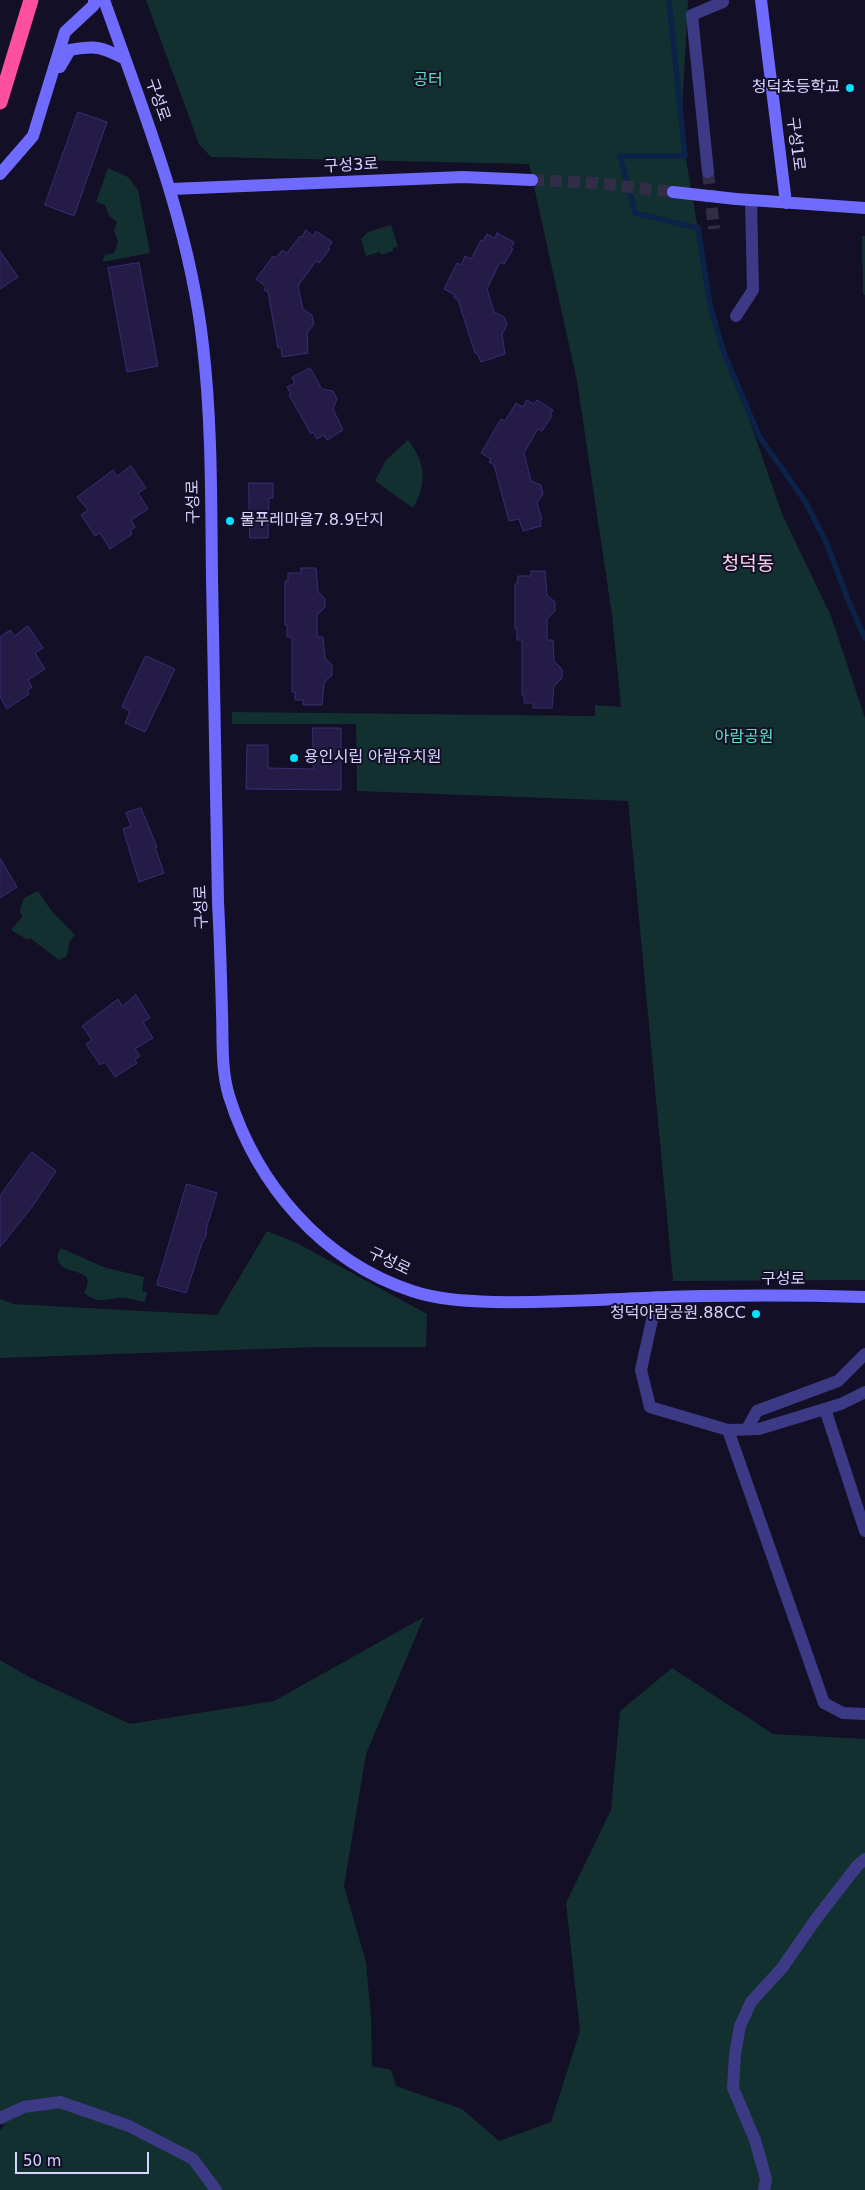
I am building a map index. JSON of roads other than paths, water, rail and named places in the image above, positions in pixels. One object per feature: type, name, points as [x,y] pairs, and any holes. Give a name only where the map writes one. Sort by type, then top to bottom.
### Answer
[{"type":"highway","points":[[0,102],[32,0]]},
{"type":"street","points":[[0,174],[33,136],[52,80],[65,32],[94,5],[94,0]]},
{"type":"street","name":"구성로","points":[[104,0],[170,189],[188,258],[203,341],[208,396],[215,777],[224,1076],[244,1135],[254,1157],[286,1205],[351,1262],[410,1290],[434,1296],[461,1300],[500,1302],[560,1302],[657,1297],[865,1297]]},
{"type":"street","name":"구성1로","points":[[761,0],[786,203]]},
{"type":"street","points":[[708,172],[692,15],[723,2]]},
{"type":"street","points":[[52,80],[70,50],[101,47],[125,59]]},
{"type":"street","name":"구성3로","points":[[170,189],[462,177],[532,180]]},
{"type":"street","points":[[673,192],[736,199],[865,208]]},
{"type":"street","points":[[736,316],[753,290],[751,200]]},
{"type":"street","points":[[657,1297],[641,1370],[650,1407],[728,1430],[759,1429],[841,1404],[865,1392]]},
{"type":"street","points":[[747,1429],[757,1411],[838,1381],[865,1354]]},
{"type":"street","points":[[825,1409],[865,1531]]},
{"type":"street","points":[[728,1430],[824,1703],[843,1713],[865,1714]]},
{"type":"street","points":[[764,2190],[766,2179],[755,2140],[733,2088],[735,2054],[740,2026],[751,2002],[782,1968],[816,1919],[857,1866],[865,1859]]},
{"type":"street","points":[[0,2118],[24,2108],[60,2102],[129,2126],[193,2159],[216,2190]]},
{"type":"waterway","points":[[669,0],[685,156],[620,156],[635,213],[698,228],[710,305],[724,353],[759,436],[805,501],[827,544],[848,600],[865,638]]},
{"type":"tunnel","points":[[708,172],[714,229]]},
{"type":"tunnel","points":[[532,180],[597,183],[673,192]]},
{"type":"place","name":"청덕초등학교","points":[[850,88]]},
{"type":"place","name":"물푸레마을7.8.9단지","points":[[230,521]]},
{"type":"place","name":"용인시립 아람유치원","points":[[294,758]]},
{"type":"place","name":"청덕아람공원.88CC","points":[[756,1314]]},
{"type":"district","name":"청덕동","points":[[748,565]]},
{"type":"park label","name":"공터","points":[[428,81]]},
{"type":"park label","name":"아람공원","points":[[744,738]]}]
